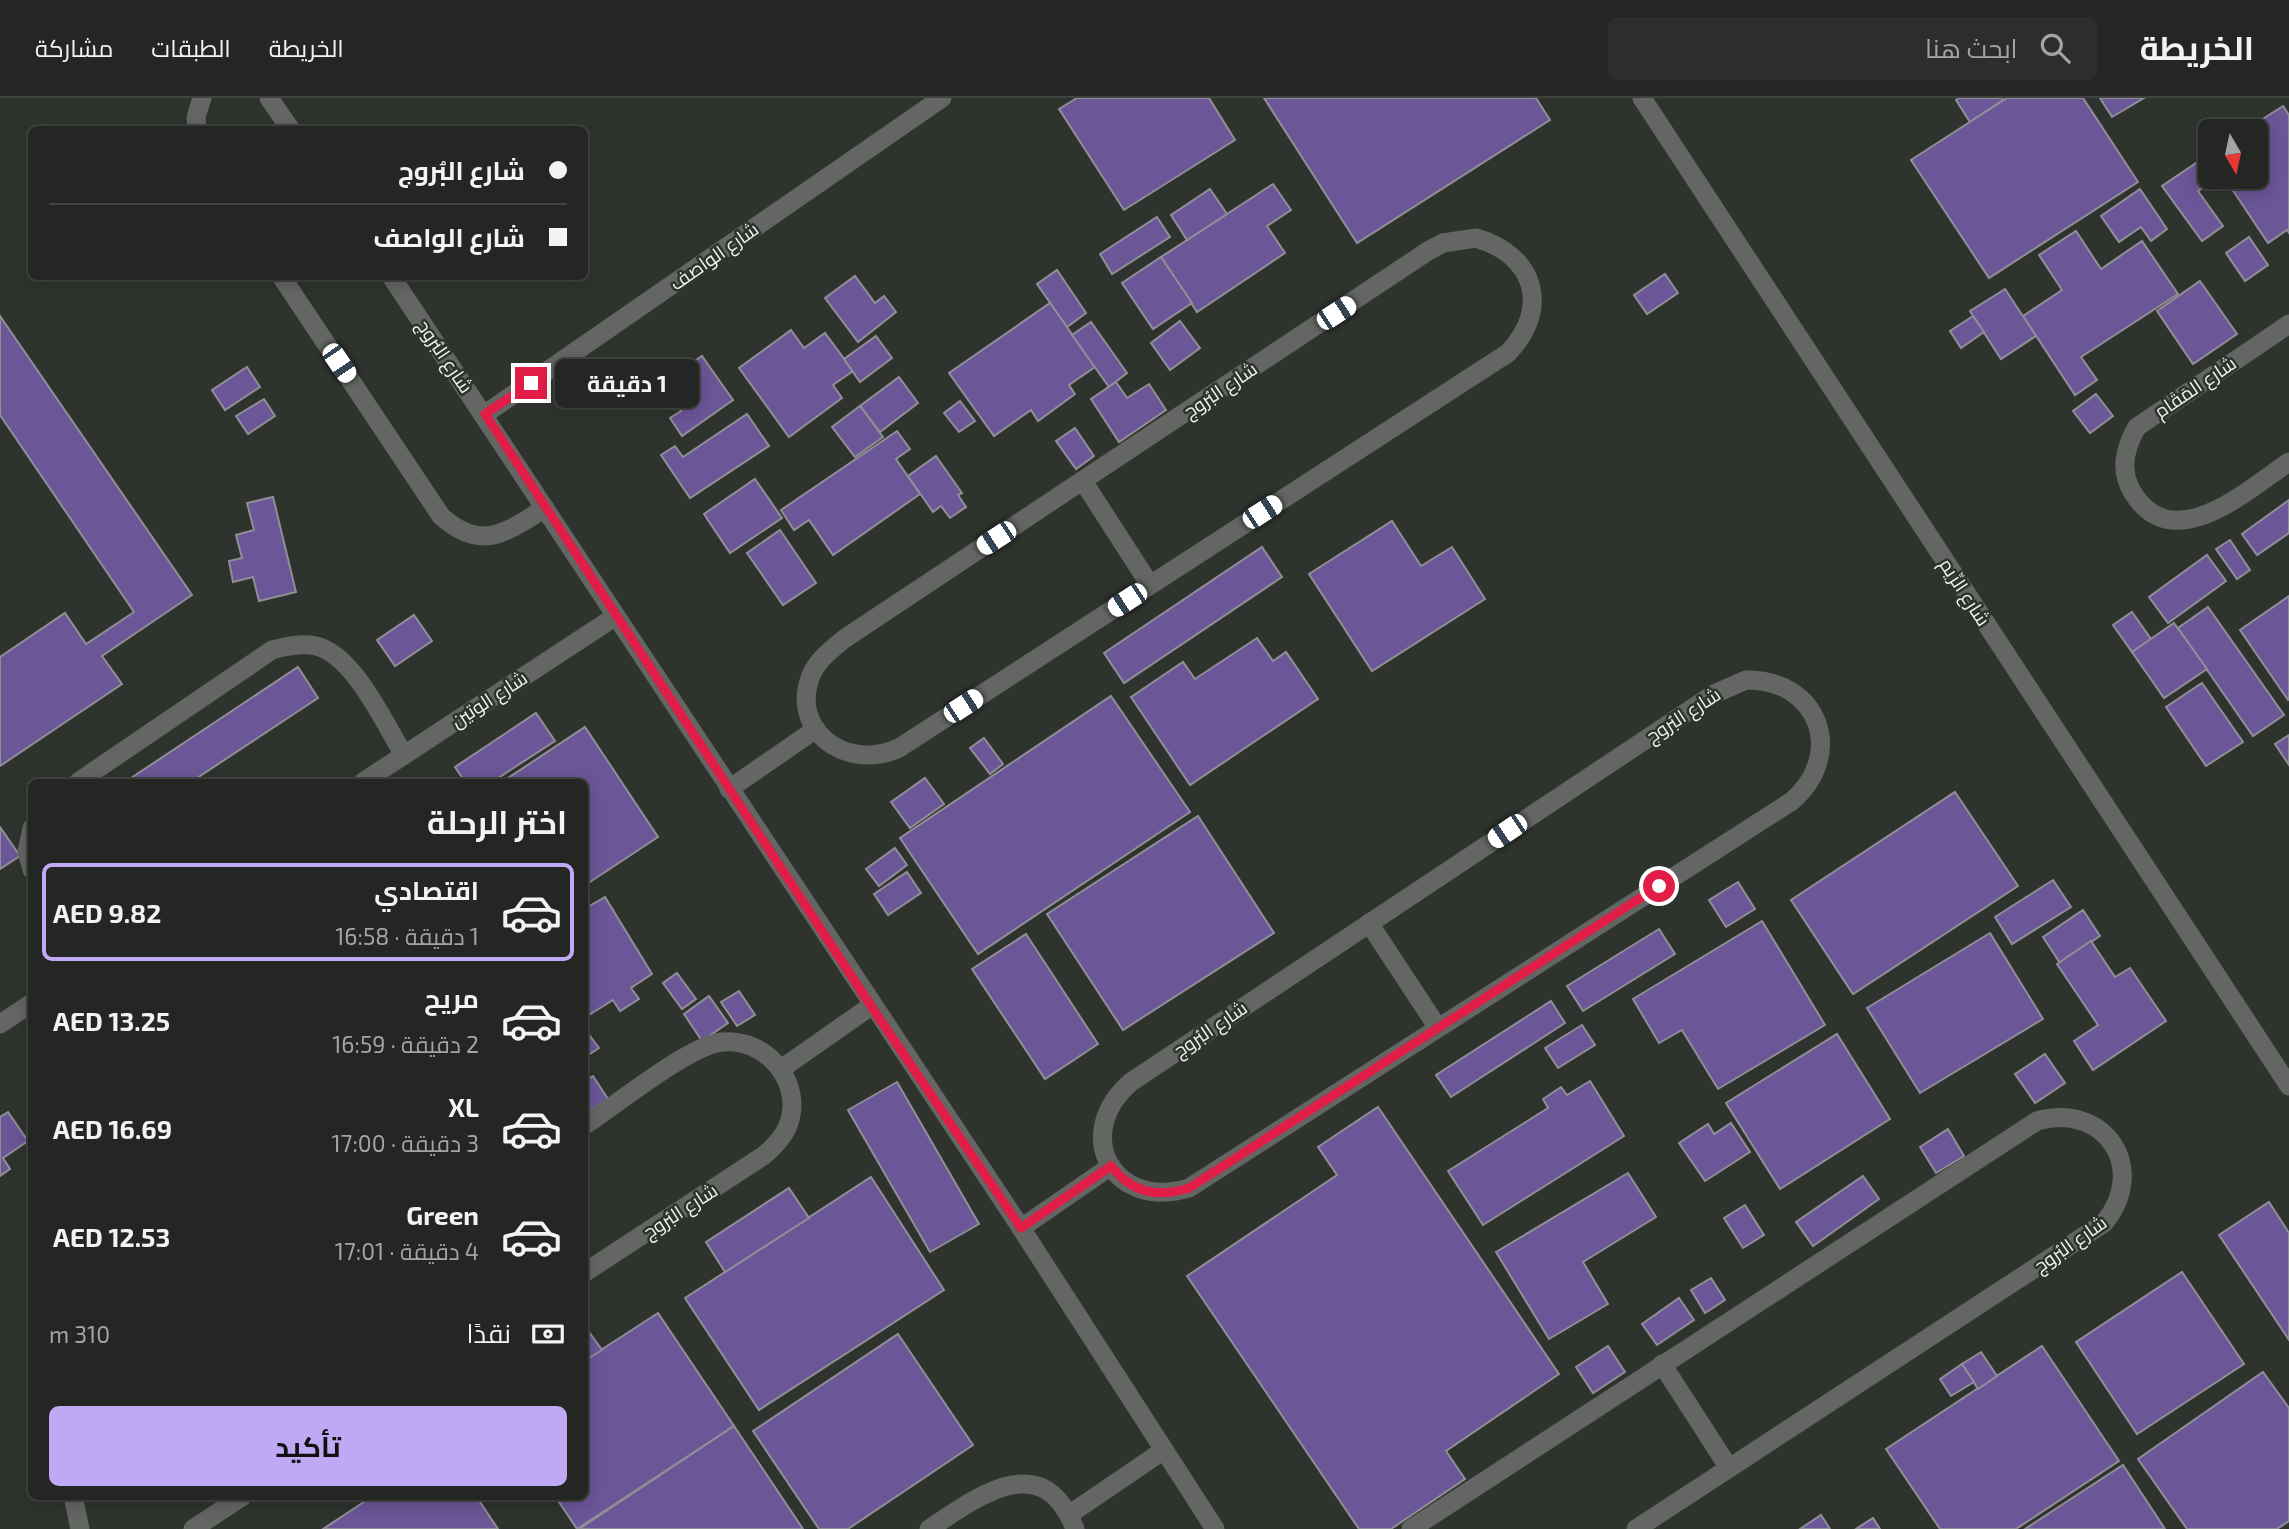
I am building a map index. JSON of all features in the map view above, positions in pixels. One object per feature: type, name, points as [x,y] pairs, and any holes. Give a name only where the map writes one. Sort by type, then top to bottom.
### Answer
[{"type":"street","points":[[197,126],[196,117],[202,98]]},
{"type":"street","points":[[269,98],[287,126]]},
{"type":"street","name":"شارع الواصف","points":[[485,414],[942,98]]},
{"type":"street","name":"شارع الرِّيم","points":[[1642,98],[2289,1086]]},
{"type":"street","name":"شارع البُروج","points":[[1476,238],[1507,251],[1519,262],[1532,293],[1532,310],[1528,326],[1508,353],[899,748],[882,756],[863,758],[845,753],[828,743],[816,729],[808,710],[808,689],[814,670],[827,654],[844,639],[1083,481],[1443,243],[1476,238]]},
{"type":"street","points":[[284,280],[441,516],[456,529],[473,536],[496,536],[545,508]]},
{"type":"street","name":"شارع البُروج","points":[[394,280],[485,414],[871,1006],[1021,1228],[1215,1529]]},
{"type":"street","name":"شارع المَقَام","points":[[2289,324],[2137,427],[2129,441],[2125,474],[2140,503],[2169,520],[2185,521],[2217,510],[2289,462]]},
{"type":"street","points":[[1083,481],[1150,585]]},
{"type":"street","name":"شارع الوتين","points":[[368,779],[616,616]]},
{"type":"street","points":[[82,779],[272,650],[296,644],[317,646],[348,665],[404,755]]},
{"type":"street","name":"شارع البُروج","points":[[1764,680],[1782,685],[1809,707],[1821,740],[1820,758],[1805,789],[1791,801],[1189,1188],[1153,1194],[1135,1188],[1120,1177],[1111,1166],[1102,1145],[1106,1110],[1115,1095],[1369,923],[1729,685],[1764,680]]},
{"type":"street","points":[[729,789],[816,729]]},
{"type":"street","points":[[1369,923],[1438,1028]]},
{"type":"street","points":[[0,1024],[28,1006]]},
{"type":"street","points":[[588,1123],[705,1046],[738,1042],[770,1056],[781,1069],[871,1006]]},
{"type":"street","name":"شارع البُروج","points":[[588,1270],[763,1156],[778,1143],[788,1126],[792,1107],[789,1087],[781,1069]]},
{"type":"street","name":"شارع البُروج","points":[[1412,1529],[2037,1121],[2054,1116],[2071,1117],[2102,1131],[2113,1144],[2121,1160],[2124,1177],[2122,1194],[2104,1223],[1636,1529]]},
{"type":"street","points":[[1021,1228],[1111,1166]]},
{"type":"street","points":[[1662,1364],[1729,1468]]},
{"type":"street","points":[[929,1529],[991,1489],[1009,1484],[1044,1490],[1058,1500],[1072,1522],[1164,1450]]},
{"type":"street","points":[[74,1500],[80,1529]]},
{"type":"street","points":[[193,1529],[237,1500]]},
{"type":"building","points":[[1077,98],[1209,98],[1235,140],[1124,210],[1059,109]]},
{"type":"building","points":[[1264,98],[1536,98],[1550,120],[1357,243]]},
{"type":"building","points":[[2007,98],[2083,98],[2138,182],[1989,278],[1911,160]]},
{"type":"building","points":[[2100,98],[2144,98],[2112,117]]},
{"type":"building","points":[[1956,100],[2003,100],[1970,122]]},
{"type":"building","points":[[2283,106],[2289,115],[2289,233],[2287,230],[2268,243],[2232,189],[2268,189],[2268,119],[2263,119]]},
{"type":"building","points":[[2198,162],[2198,189],[2201,189],[2198,191],[2223,226],[2202,241],[2162,186]]},
{"type":"building","points":[[1273,184],[1291,210],[1267,226],[1285,253],[1197,312],[1161,257]]},
{"type":"building","points":[[1210,189],[1227,214],[1187,240],[1171,215]]},
{"type":"building","points":[[2140,189],[2167,229],[2151,241],[2141,227],[2119,242],[2101,216]]},
{"type":"building","points":[[1157,217],[1170,237],[1112,274],[1100,254]]},
{"type":"building","points":[[2076,231],[2101,269],[2142,241],[2178,294],[2081,357],[2097,380],[2075,395],[2023,316],[2062,290],[2039,255]]},
{"type":"building","points":[[2249,237],[2268,265],[2245,281],[2226,253]]},
{"type":"building","points":[[1161,257],[1192,303],[1153,329],[1122,283]]},
{"type":"building","points":[[1057,270],[1086,313],[1067,327],[1037,284]]},
{"type":"building","points":[[1665,274],[1678,293],[1647,314],[1634,295]]},
{"type":"building","points":[[855,276],[875,303],[884,296],[896,312],[858,342],[825,298]]},
{"type":"building","points":[[2200,281],[2237,334],[2193,364],[2157,311]]},
{"type":"building","points":[[2005,289],[2036,336],[2001,359],[1970,311]]},
{"type":"building","points":[[1050,303],[1095,367],[1069,385],[1075,394],[1038,421],[1031,410],[994,436],[949,373]]},
{"type":"building","points":[[0,316],[192,595],[102,656],[122,684],[0,766],[0,657],[65,613],[86,644],[134,612],[0,415]]},
{"type":"building","points":[[1973,316],[1984,332],[1961,348],[1950,331]]},
{"type":"building","points":[[1180,321],[1200,348],[1170,370],[1151,343]]},
{"type":"building","points":[[1091,322],[1127,373],[1109,387],[1072,335]]},
{"type":"building","points":[[791,330],[804,348],[825,333],[853,371],[833,385],[842,398],[789,437],[739,368]]},
{"type":"building","points":[[876,336],[892,358],[860,382],[844,359]]},
{"type":"building","points":[[702,356],[733,400],[682,436],[670,418],[681,411],[662,384]]},
{"type":"building","points":[[247,367],[260,387],[225,410],[212,390]]},
{"type":"building","points":[[899,377],[918,403],[880,432],[860,406]]},
{"type":"building","points":[[1116,382],[1127,398],[1149,384],[1166,410],[1119,442],[1091,399]]},
{"type":"building","points":[[2096,394],[2113,416],[2090,433],[2073,411]]},
{"type":"building","points":[[264,399],[275,416],[248,434],[236,416]]},
{"type":"building","points":[[960,401],[975,421],[959,432],[944,413]]},
{"type":"building","points":[[860,406],[883,437],[855,457],[832,427]]},
{"type":"building","points":[[747,414],[769,446],[690,498],[661,455],[675,446],[683,457]]},
{"type":"building","points":[[1075,428],[1094,456],[1076,469],[1056,441]]},
{"type":"building","points":[[897,431],[910,449],[896,459],[920,494],[833,555],[809,520],[794,530],[781,510]]},
{"type":"building","points":[[936,456],[962,493],[958,495],[966,507],[950,518],[941,506],[933,512],[908,476]]},
{"type":"building","points":[[755,479],[782,518],[730,553],[704,514]]},
{"type":"building","points":[[273,497],[296,592],[259,601],[253,577],[233,582],[229,561],[242,558],[236,535],[254,530],[247,503]]},
{"type":"building","points":[[2289,500],[2289,533],[2257,555],[2242,534]]},
{"type":"building","points":[[1392,521],[1421,566],[1452,547],[1485,599],[1372,671],[1309,574]]},
{"type":"building","points":[[780,530],[816,583],[783,605],[747,553]]},
{"type":"building","points":[[2230,540],[2250,570],[2237,579],[2216,549]]},
{"type":"building","points":[[1262,547],[1282,577],[1124,683],[1104,653]]},
{"type":"building","points":[[2207,555],[2226,581],[2168,623],[2149,597]]},
{"type":"building","points":[[2289,596],[2289,699],[2288,700],[2240,630]]},
{"type":"building","points":[[2208,607],[2284,715],[2253,736],[2178,628]]},
{"type":"building","points":[[2132,612],[2151,639],[2132,652],[2113,625]]},
{"type":"building","points":[[414,615],[432,641],[395,666],[377,640]]},
{"type":"building","points":[[2174,623],[2207,669],[2164,698],[2132,652]]},
{"type":"building","points":[[1257,638],[1273,661],[1286,652],[1318,699],[1190,785],[1131,697],[1183,662],[1195,679]]},
{"type":"building","points":[[298,667],[318,698],[196,779],[130,779]]},
{"type":"building","points":[[2202,683],[2243,742],[2206,766],[2166,707]]},
{"type":"building","points":[[1111,696],[1190,812],[978,954],[900,838]]},
{"type":"building","points":[[536,713],[555,741],[497,779],[463,779],[455,767]]},
{"type":"building","points":[[585,727],[658,837],[588,883],[588,779],[507,779]]},
{"type":"building","points":[[2289,735],[2289,765],[2275,744]]},
{"type":"building","points":[[984,738],[1003,764],[990,774],[970,748]]},
{"type":"building","points":[[925,778],[944,804],[910,828],[891,802]]},
{"type":"building","points":[[1955,792],[2018,886],[1853,994],[1791,900]]},
{"type":"building","points":[[1198,816],[1274,933],[1123,1030],[1047,914]]},
{"type":"building","points":[[0,827],[20,856],[0,869]]},
{"type":"building","points":[[895,848],[907,865],[879,886],[866,869]]},
{"type":"building","points":[[907,872],[921,893],[888,915],[874,894]]},
{"type":"building","points":[[2053,880],[2071,907],[2012,944],[1995,917]]},
{"type":"building","points":[[1738,882],[1755,909],[1726,927],[1709,900]]},
{"type":"building","points":[[605,897],[652,974],[631,988],[639,999],[620,1011],[613,1000],[588,1016],[588,907]]},
{"type":"building","points":[[2083,910],[2100,936],[2060,963],[2043,937]]},
{"type":"building","points":[[1762,921],[1825,1025],[1718,1089],[1682,1030],[1659,1043],[1633,999]]},
{"type":"building","points":[[1659,929],[1675,954],[1583,1011],[1567,986]]},
{"type":"building","points":[[1990,933],[2043,1019],[1920,1093],[1867,1008]]},
{"type":"building","points":[[1026,934],[1098,1044],[1045,1079],[972,969]]},
{"type":"building","points":[[2091,941],[2115,977],[2130,968],[2166,1021],[2093,1070],[2074,1041],[2098,1025],[2057,964]]},
{"type":"building","points":[[677,973],[696,999],[682,1009],[663,983]]},
{"type":"building","points":[[739,991],[755,1015],[737,1026],[721,1002]]},
{"type":"building","points":[[709,996],[728,1023],[702,1041],[684,1014]]},
{"type":"building","points":[[1551,1001],[1565,1023],[1451,1097],[1436,1075]]},
{"type":"building","points":[[1582,1025],[1595,1045],[1558,1068],[1545,1048]]},
{"type":"building","points":[[588,1033],[599,1048],[588,1055]]},
{"type":"building","points":[[1837,1034],[1890,1119],[1780,1189],[1726,1103]]},
{"type":"building","points":[[2045,1054],[2065,1083],[2035,1103],[2015,1074]]},
{"type":"building","points":[[593,1076],[608,1099],[588,1112],[588,1079]]},
{"type":"building","points":[[1590,1081],[1624,1136],[1483,1225],[1448,1171],[1548,1108],[1543,1099],[1561,1087],[1567,1095]]},
{"type":"building","points":[[897,1082],[979,1224],[930,1252],[848,1110]]},
{"type":"building","points":[[1378,1107],[1559,1374],[1446,1451],[1465,1479],[1391,1529],[1359,1529],[1187,1276],[1337,1175],[1318,1147]]},
{"type":"building","points":[[8,1112],[28,1141],[3,1158],[10,1169],[0,1176],[0,1117]]},
{"type":"building","points":[[1731,1123],[1750,1152],[1705,1181],[1679,1143],[1708,1124],[1714,1134]]},
{"type":"building","points":[[1948,1129],[1964,1156],[1936,1173],[1920,1147]]},
{"type":"building","points":[[1628,1173],[1656,1217],[1583,1262],[1608,1304],[1549,1339],[1496,1252]]},
{"type":"building","points":[[1863,1176],[1879,1199],[1813,1246],[1796,1222]]},
{"type":"building","points":[[871,1177],[944,1290],[759,1410],[685,1298]]},
{"type":"building","points":[[789,1188],[809,1218],[725,1272],[706,1242]]},
{"type":"building","points":[[2269,1202],[2289,1233],[2289,1340],[2219,1235]]},
{"type":"building","points":[[1745,1205],[1764,1235],[1743,1248],[1724,1218]]},
{"type":"building","points":[[2182,1272],[2244,1364],[2137,1434],[2076,1342]]},
{"type":"building","points":[[1711,1278],[1725,1300],[1705,1313],[1691,1290]]},
{"type":"building","points":[[1679,1298],[1694,1320],[1657,1345],[1642,1324]]},
{"type":"building","points":[[658,1313],[734,1426],[577,1529],[558,1500],[588,1500],[588,1358]]},
{"type":"building","points":[[588,1331],[602,1350],[588,1359]]},
{"type":"building","points":[[898,1334],[973,1445],[848,1529],[819,1529],[753,1431]]},
{"type":"building","points":[[1608,1346],[1625,1372],[1593,1393],[1576,1367]]},
{"type":"building","points":[[2042,1346],[2119,1461],[2016,1529],[1940,1529],[1886,1449]]},
{"type":"building","points":[[1981,1352],[1997,1376],[1978,1389],[1962,1364]]},
{"type":"building","points":[[1962,1364],[1974,1382],[1951,1396],[1940,1379]]},
{"type":"building","points":[[2263,1372],[2289,1408],[2289,1521],[2277,1529],[2187,1529],[2138,1459]]},
{"type":"building","points":[[734,1426],[803,1529],[579,1529]]},
{"type":"building","points":[[2123,1465],[2165,1529],[2025,1529]]},
{"type":"building","points":[[367,1500],[479,1500],[498,1529],[323,1529]]},
{"type":"building","points":[[1821,1515],[1830,1529],[1800,1529]]},
{"type":"building","points":[[1873,1518],[1880,1529],[1856,1529]]},
{"type":"route","points":[[531,383],[485,414],[871,1006],[1021,1228],[1111,1166],[1135,1188],[1153,1194],[1189,1188],[1659,886]]}]
